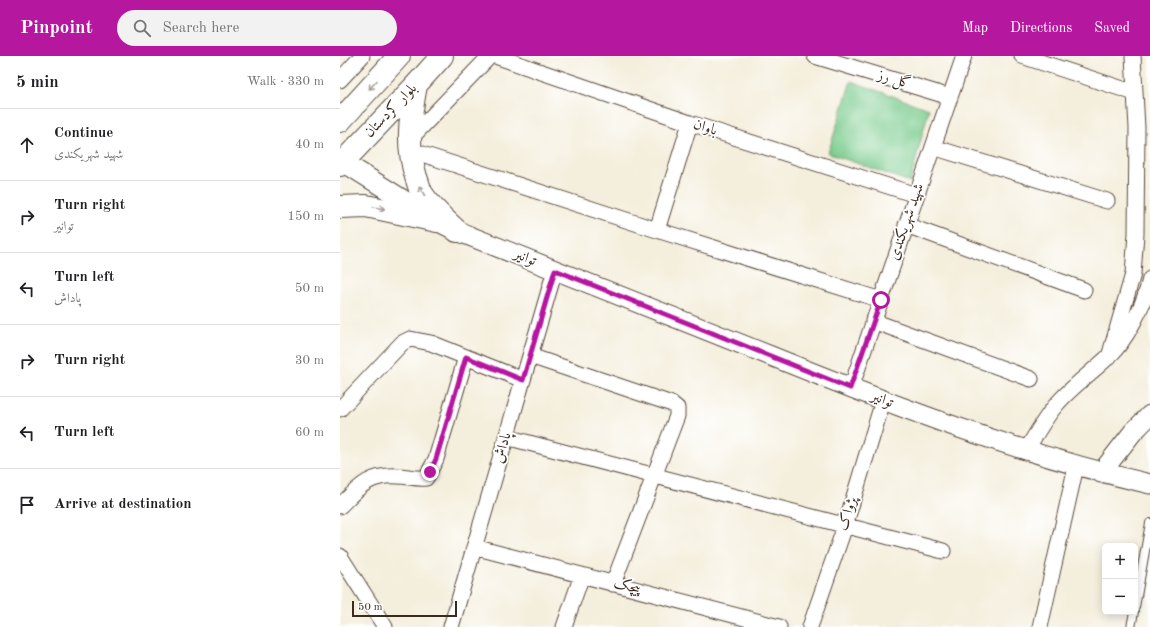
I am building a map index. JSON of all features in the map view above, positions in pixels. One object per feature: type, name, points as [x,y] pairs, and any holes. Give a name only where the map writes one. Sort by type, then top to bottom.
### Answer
[{"type":"main road","name":"بلوار کردستان","points":[[340,121],[399,56]]},
{"type":"main road","name":"بلوار کردستان","points":[[341,162],[442,56]]},
{"type":"main road","points":[[416,85],[411,112],[410,145],[414,170],[421,191],[437,211],[457,231]]},
{"type":"main road","points":[[340,207],[366,206],[437,221]]},
{"type":"street","points":[[340,80],[362,56]]},
{"type":"street","points":[[490,56],[410,145],[657,230],[881,300]]},
{"type":"street","name":"باوان","points":[[495,56],[690,123],[916,196]]},
{"type":"street","name":"گل رز","points":[[815,56],[950,97]]},
{"type":"street","name":"شهید شهریکندی","points":[[850,388],[964,56]]},
{"type":"street","points":[[1022,56],[1135,93]]},
{"type":"street","points":[[1109,357],[1133,274],[1136,234],[1137,128],[1133,56]]},
{"type":"street","points":[[657,230],[690,123]]},
{"type":"street","points":[[933,147],[1107,201]]},
{"type":"street","name":"توانیر","points":[[341,162],[437,221],[457,231],[850,388],[1026,451],[1101,473],[1150,484]]},
{"type":"street","points":[[906,225],[1084,290]]},
{"type":"street","name":"پاداش","points":[[451,627],[555,270]]},
{"type":"street","points":[[1026,451],[1040,427],[1056,405],[1109,357],[1128,333],[1141,306],[1150,279]]},
{"type":"street","points":[[873,321],[1031,379]]},
{"type":"street","points":[[340,409],[402,343],[410,339],[431,343],[523,380]]},
{"type":"street","points":[[530,356],[672,404],[677,408],[677,416],[613,584]]},
{"type":"street","points":[[340,506],[366,481],[382,477],[397,476],[426,478],[436,459],[466,357]]},
{"type":"street","name":"پژواک","points":[[810,627],[845,526],[883,401]]},
{"type":"street","points":[[1101,473],[1133,432],[1150,415]]},
{"type":"street","points":[[506,437],[943,551]]},
{"type":"street","points":[[1040,627],[1076,466]]},
{"type":"street","name":"پیچک","points":[[474,547],[779,627]]},
{"type":"street","points":[[340,556],[385,627]]},
{"type":"street","points":[[564,627],[582,575]]},
{"type":"lane","points":[[1138,590],[1150,523]]},
{"type":"lane","points":[[1131,627],[1133,615]]},
{"type":"green space","points":[[851,81],[929,109],[910,182],[828,153]]},
{"type":"route","points":[[430,472],[436,459],[466,357],[523,380],[555,270],[850,388],[881,300]]}]
